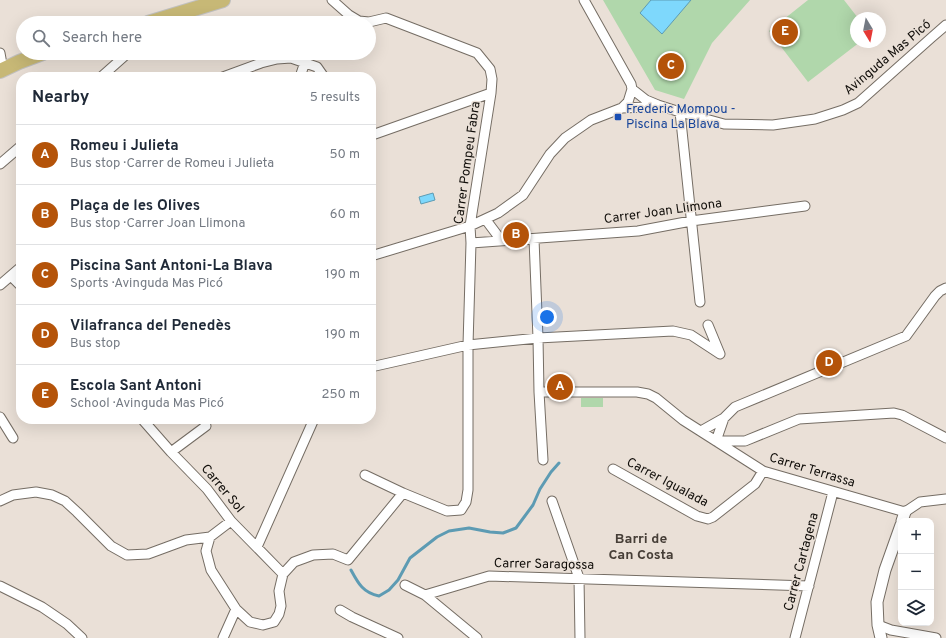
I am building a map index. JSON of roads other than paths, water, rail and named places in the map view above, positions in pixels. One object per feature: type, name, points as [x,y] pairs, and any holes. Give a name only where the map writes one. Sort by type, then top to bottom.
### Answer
[{"type":"main road","points":[[171,16],[223,0]]},
{"type":"main road","points":[[2,71],[23,60]]},
{"type":"street","name":"Carrer Pompeu Fabra","points":[[332,0],[351,16]]},
{"type":"street","points":[[584,0],[631,84],[632,89],[628,102],[622,108]]},
{"type":"street","name":"Carrer Pompeu Fabra","points":[[376,20],[386,18],[477,53],[490,69],[492,79],[470,226],[468,490],[466,502],[461,510],[447,511],[403,493]]},
{"type":"street","name":"Avinguda Mas Picó","points":[[632,89],[646,100],[658,106],[724,124],[773,125],[815,119],[843,110],[858,103],[946,25]]},
{"type":"street","points":[[0,53],[2,71]]},
{"type":"street","points":[[107,72],[120,60]]},
{"type":"street","points":[[237,72],[273,60]]},
{"type":"street","points":[[298,60],[317,67],[320,72]]},
{"type":"street","points":[[302,72],[305,62]]},
{"type":"street","points":[[376,133],[491,93]]},
{"type":"street","name":"Avinguda Mas Picó","points":[[376,254],[486,220],[523,195],[550,154],[565,138],[591,120],[622,108],[658,106]]},
{"type":"street","points":[[680,112],[700,302]]},
{"type":"street","points":[[0,164],[16,152]]},
{"type":"street","name":"Carrer Joan Llimona","points":[[471,243],[638,231],[691,221],[805,206]]},
{"type":"street","points":[[486,220],[501,240]]},
{"type":"street","points":[[534,239],[539,392],[543,460]]},
{"type":"street","points":[[0,285],[16,272]]},
{"type":"street","points":[[11,276],[16,281]]},
{"type":"street","points":[[701,432],[724,418],[735,406],[906,336],[935,296],[946,288]]},
{"type":"street","points":[[376,366],[468,345],[538,338],[673,331],[691,335],[720,354],[708,325]]},
{"type":"street","name":"Carrer Terrassa","points":[[539,392],[637,392],[648,394],[656,398],[683,420],[763,471],[833,492],[904,516]]},
{"type":"street","points":[[724,418],[716,441],[745,441],[799,419],[894,413],[902,415],[946,438]]},
{"type":"street","points":[[0,417],[13,438]]},
{"type":"street","name":"Carrer Sol","points":[[146,424],[207,489],[231,521],[283,574]]},
{"type":"street","points":[[258,547],[312,424]]},
{"type":"street","points":[[171,452],[206,426]]},
{"type":"street","points":[[736,454],[745,441]]},
{"type":"street","name":"Carrer Igualada","points":[[613,468],[697,516],[708,519],[713,517],[755,484],[763,471]]},
{"type":"street","points":[[210,537],[206,551],[211,570],[236,609],[250,622],[263,625],[274,622],[279,614],[281,606],[279,591],[283,574],[294,562],[313,555],[333,554],[348,560],[403,493],[365,475]]},
{"type":"street","points":[[0,501],[13,496],[36,492],[52,495],[66,501],[111,546],[127,555],[148,554],[186,540],[210,537],[231,521]]},
{"type":"street","name":"Carrer Cartagena","points":[[795,638],[833,492]]},
{"type":"street","points":[[904,516],[920,502],[946,499]]},
{"type":"street","points":[[552,501],[579,578],[580,638]]},
{"type":"street","points":[[881,638],[878,625],[877,602],[885,570],[898,533]]},
{"type":"street","name":"Carrer Saragossa","points":[[425,595],[489,576],[809,586]]},
{"type":"street","points":[[405,585],[425,595],[477,638]]},
{"type":"street","points":[[0,586],[42,607],[67,624],[82,638]]},
{"type":"street","points":[[223,638],[236,609]]},
{"type":"street","points":[[340,610],[398,638]]},
{"type":"street","points":[[878,625],[891,630],[936,638]]},
{"type":"water","points":[[651,0],[691,0],[662,34],[640,13]]},
{"type":"water","points":[[433,193],[435,200],[421,204],[419,197]]},
{"type":"waterway","points":[[351,570],[365,590],[373,595],[379,596],[389,590],[398,580],[410,558],[437,537],[449,531],[469,528],[503,533],[516,528],[533,505],[540,489],[551,472],[559,463]]},
{"type":"place","name":"Escola Sant Antoni","points":[[785,32]]},
{"type":"place","name":"Piscina Sant Antoni-La Blava","points":[[671,66]]},
{"type":"place","name":"Frederic Mompou - Piscina La Blava","points":[[618,117]]},
{"type":"place","name":"Plaça de les Olives","points":[[516,235]]},
{"type":"place","name":"Vilafranca del Penedès","points":[[829,363]]},
{"type":"place","name":"Romeu i Julieta","points":[[560,387]]},
{"type":"district","name":"Barri de Can Costa","points":[[641,548]]}]
